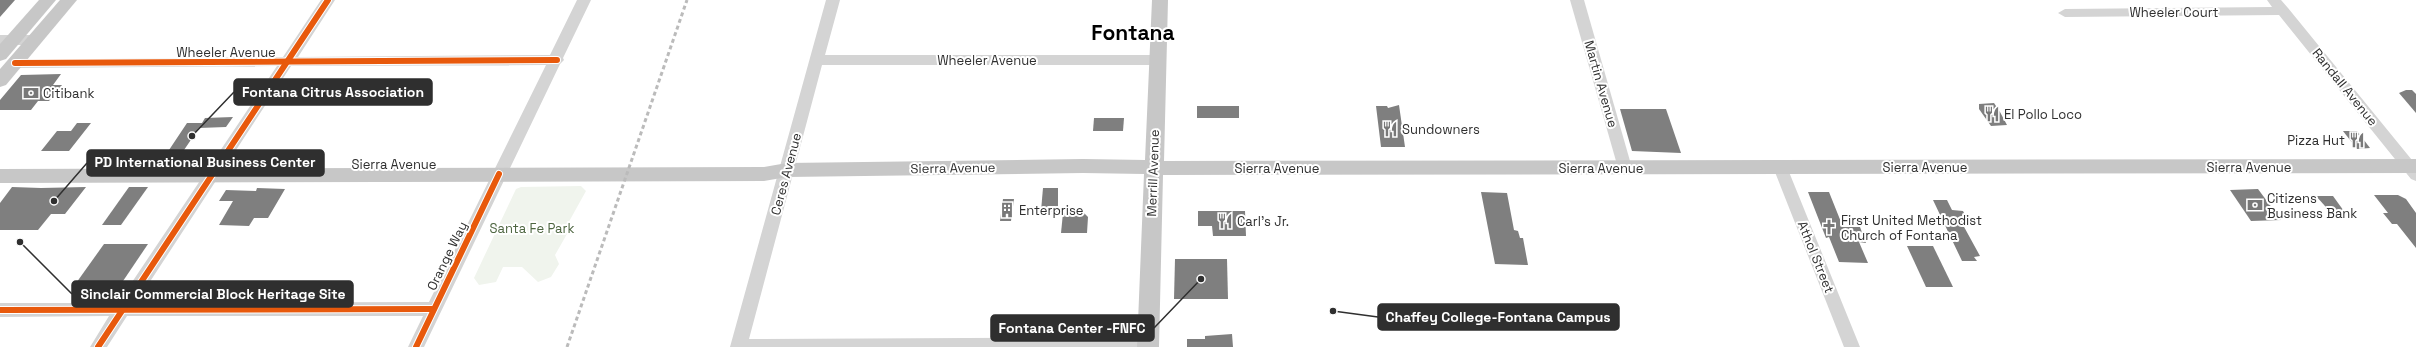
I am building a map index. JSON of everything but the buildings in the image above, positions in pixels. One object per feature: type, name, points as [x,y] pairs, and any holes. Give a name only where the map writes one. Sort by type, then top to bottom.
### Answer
[{"type":"main road","points":[[0,81],[8,59],[7,40],[48,0]]},
{"type":"main road","points":[[8,59],[35,40],[69,0]]},
{"type":"main road","name":"Merrill Avenue","points":[[1148,346],[1160,0]]},
{"type":"main road","name":"Sierra Avenue","points":[[0,165],[217,169],[502,169],[764,174],[787,170],[1064,166],[1153,168],[1780,167],[2414,169]]},
{"type":"main road","name":"Sierra Avenue","points":[[0,176],[217,169]]},
{"type":"street","points":[[98,347],[328,0]]},
{"type":"street","name":"Orange Way","points":[[416,347],[433,309],[557,60],[584,0]]},
{"type":"street","name":"Ceres Avenue","points":[[738,347],[833,0]]},
{"type":"street","name":"Martin Avenue","points":[[1577,0],[1625,168]]},
{"type":"street","name":"Wheeler Court","points":[[2065,13],[2278,6]]},
{"type":"street","name":"Randall Avenue","points":[[2278,6],[2414,169]]},
{"type":"street","points":[[7,40],[35,40]]},
{"type":"street","name":"Wheeler Avenue","points":[[8,59],[287,63],[557,60]]},
{"type":"street","name":"Wheeler Avenue","points":[[817,60],[1158,60]]},
{"type":"street","name":"Athol Street","points":[[1780,167],[1852,347]]},
{"type":"street","points":[[0,310],[122,311],[433,309]]},
{"type":"street","points":[[738,347],[1148,346]]},
{"type":"green space","name":"Santa Fe Park","points":[[581,186],[586,191],[566,227],[567,234],[555,255],[559,264],[551,277],[538,282],[522,267],[503,267],[496,282],[479,285],[474,278],[516,189],[521,187]]},
{"type":"railway","points":[[567,347],[687,0]]},
{"type":"cycle path","points":[[98,347],[328,0]]},
{"type":"cycle path","points":[[15,63],[557,60]]},
{"type":"cycle path","points":[[416,347],[499,174]]},
{"type":"cycle path","points":[[0,310],[433,309]]},
{"type":"place","name":"Citibank","points":[[31,93]]},
{"type":"place","name":"El Pollo Loco","points":[[1992,114]]},
{"type":"place","name":"Sundowners","points":[[1390,129]]},
{"type":"place","name":"Fontana Citrus Association","points":[[192,136]]},
{"type":"place","name":"Pizza Hut","points":[[2357,140]]},
{"type":"place","name":"PD International Business Center","points":[[54,201]]},
{"type":"place","name":"Citizens Business Bank","points":[[2255,205]]},
{"type":"place","name":"Enterprise","points":[[1007,210]]},
{"type":"place","name":"Carl's Jr.","points":[[1225,221]]},
{"type":"place","name":"First United Methodist Church of Fontana","points":[[1829,227]]},
{"type":"place","name":"Sinclair Commercial Block Heritage Site","points":[[20,242]]},
{"type":"place","name":"Fontana Center -FNFC","points":[[1201,279]]},
{"type":"place","name":"Chaffey College-Fontana Campus","points":[[1333,311]]},
{"type":"district","name":"Fontana","points":[[1133,32]]}]
